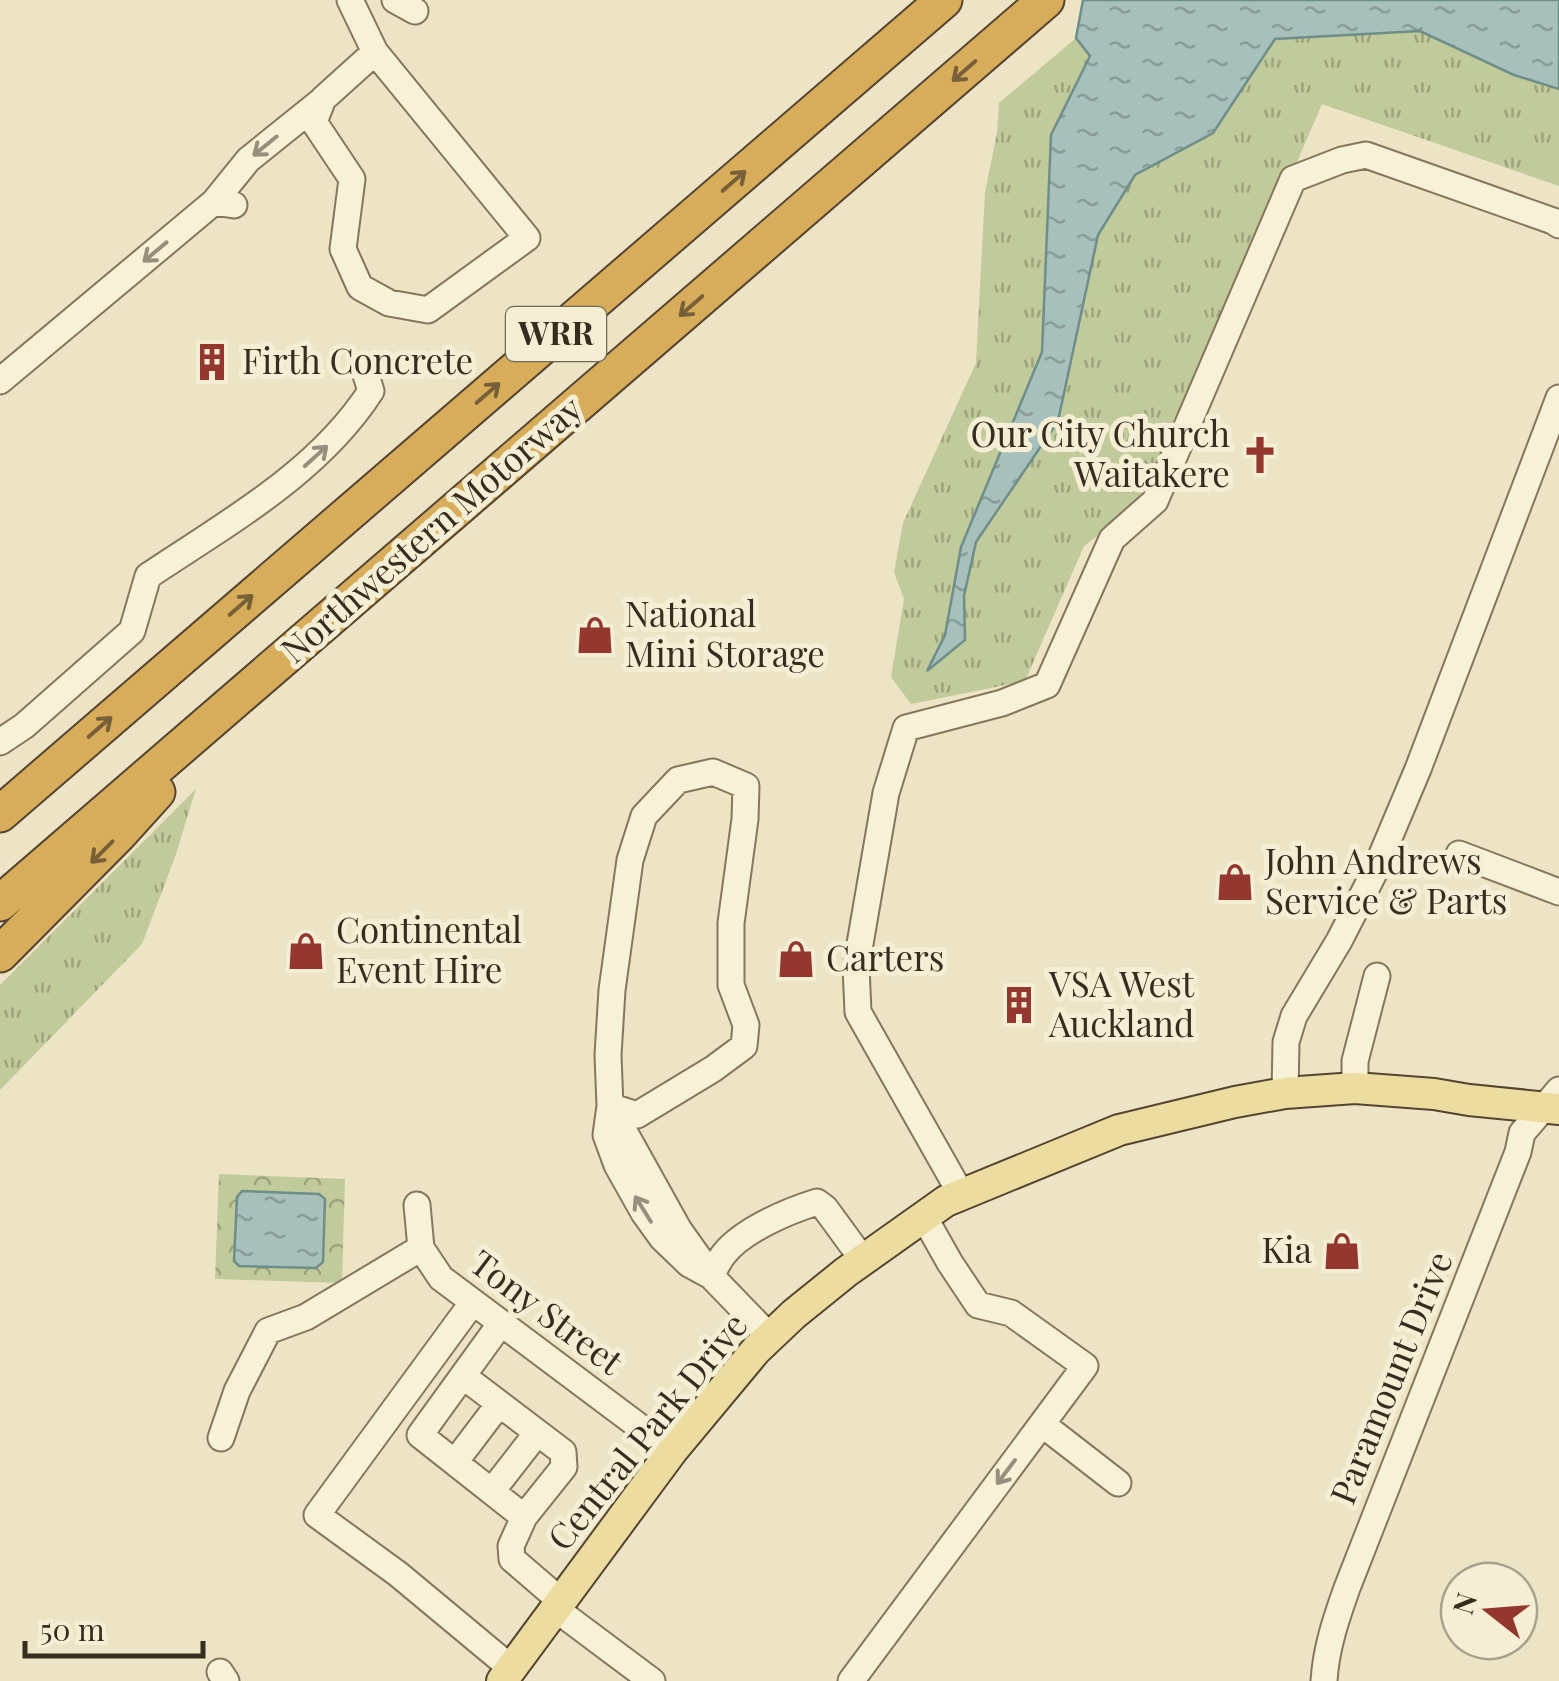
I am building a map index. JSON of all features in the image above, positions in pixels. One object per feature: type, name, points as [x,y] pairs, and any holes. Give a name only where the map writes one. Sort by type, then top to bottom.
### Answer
[{"type":"highway","name":"Northwestern Motorway","points":[[0,814],[944,0]]},
{"type":"highway","name":"Northwestern Motorway","points":[[0,903],[1042,4]]},
{"type":"highway","points":[[0,954],[120,834],[262,676]]},
{"type":"main road","name":"Central Park Drive","points":[[507,1674],[672,1452],[722,1389],[770,1338],[862,1260],[961,1194],[1119,1130],[1284,1094],[1355,1088],[1554,1102]]},
{"type":"street","points":[[324,98],[314,122],[352,179],[343,249],[360,287],[390,303],[428,310],[528,238],[375,52],[350,0]]},
{"type":"street","points":[[0,380],[224,204],[248,160],[375,52]]},
{"type":"street","points":[[961,1194],[858,1012],[859,948],[886,793],[906,728],[1002,703],[1047,685],[1112,539],[1155,501],[1293,179],[1366,155],[1559,225]]},
{"type":"street","points":[[0,742],[24,726],[132,631],[148,576],[316,457],[357,413],[371,391],[366,375]]},
{"type":"street","points":[[1284,1094],[1286,1042],[1294,1016],[1375,871],[1418,770],[1559,398]]},
{"type":"street","points":[[610,1106],[636,1115],[744,1046],[746,1025],[731,985],[731,924],[746,819],[746,786],[712,772],[678,780],[644,816],[630,860],[612,990],[610,1106],[680,1230],[712,1276],[770,1338]]},
{"type":"street","points":[[1458,854],[1559,892]]},
{"type":"street","points":[[1355,1088],[1356,1061],[1377,976]]},
{"type":"street","name":"Paramount Drive","points":[[1324,1681],[1334,1623],[1346,1588],[1475,1265],[1522,1133],[1554,1102]]},
{"type":"street","points":[[712,1276],[724,1254],[743,1238],[799,1207],[816,1202],[825,1208],[862,1260]]},
{"type":"street","name":"Tony Street","points":[[416,1205],[421,1248],[441,1278],[672,1452]]},
{"type":"street","points":[[851,1681],[1085,1366],[1011,1313],[978,1306],[924,1216]]},
{"type":"street","points":[[221,1438],[237,1391],[268,1331],[306,1317],[421,1248]]},
{"type":"street","points":[[473,1302],[317,1515],[398,1574],[507,1674]]},
{"type":"street","points":[[501,1322],[420,1435],[524,1517]]},
{"type":"street","points":[[462,1376],[562,1452],[564,1467],[524,1517],[511,1546],[512,1558],[559,1606],[652,1681]]},
{"type":"street","points":[[455,1462],[499,1404]]},
{"type":"street","points":[[1042,1424],[1118,1483]]},
{"type":"street","points":[[492,1491],[537,1432]]},
{"type":"green space","points":[[1420,31],[1514,75],[1559,89],[1559,186],[1322,104],[1153,495],[1084,546],[1025,681],[911,704],[891,677],[904,599],[894,572],[903,523],[976,363],[985,192],[999,103],[1076,38],[1090,55],[1051,136],[1042,352],[961,547],[945,635],[929,669],[965,640],[964,596],[976,542],[1058,421],[1098,235],[1135,175],[1213,133],[1275,39]]},
{"type":"green space","points":[[196,789],[142,944],[0,1090],[0,985]]},
{"type":"green space","points":[[219,1174],[345,1179],[342,1283],[215,1279]]},
{"type":"water","points":[[1083,0],[1559,0],[1559,89],[1514,75],[1420,31],[1275,39],[1213,133],[1135,175],[1098,235],[1058,421],[976,542],[964,596],[965,640],[927,671],[945,635],[961,547],[1042,352],[1051,135],[1090,56],[1076,38]]},
{"type":"water","points":[[242,1191],[319,1194],[325,1199],[323,1262],[316,1268],[239,1266],[234,1261],[237,1197]]},
{"type":"place","name":"Firth Concrete","points":[[212,362]]},
{"type":"place","name":"Our City Church Waitakere","points":[[1260,455]]},
{"type":"place","name":"National Mini Storage","points":[[595,635]]},
{"type":"place","name":"John Andrews Service & Parts","points":[[1235,882]]},
{"type":"place","name":"Continental Event Hire","points":[[306,951]]},
{"type":"place","name":"Carters","points":[[796,959]]},
{"type":"place","name":"VSA West Auckland","points":[[1019,1005]]},
{"type":"place","name":"Kia","points":[[1342,1251]]}]
